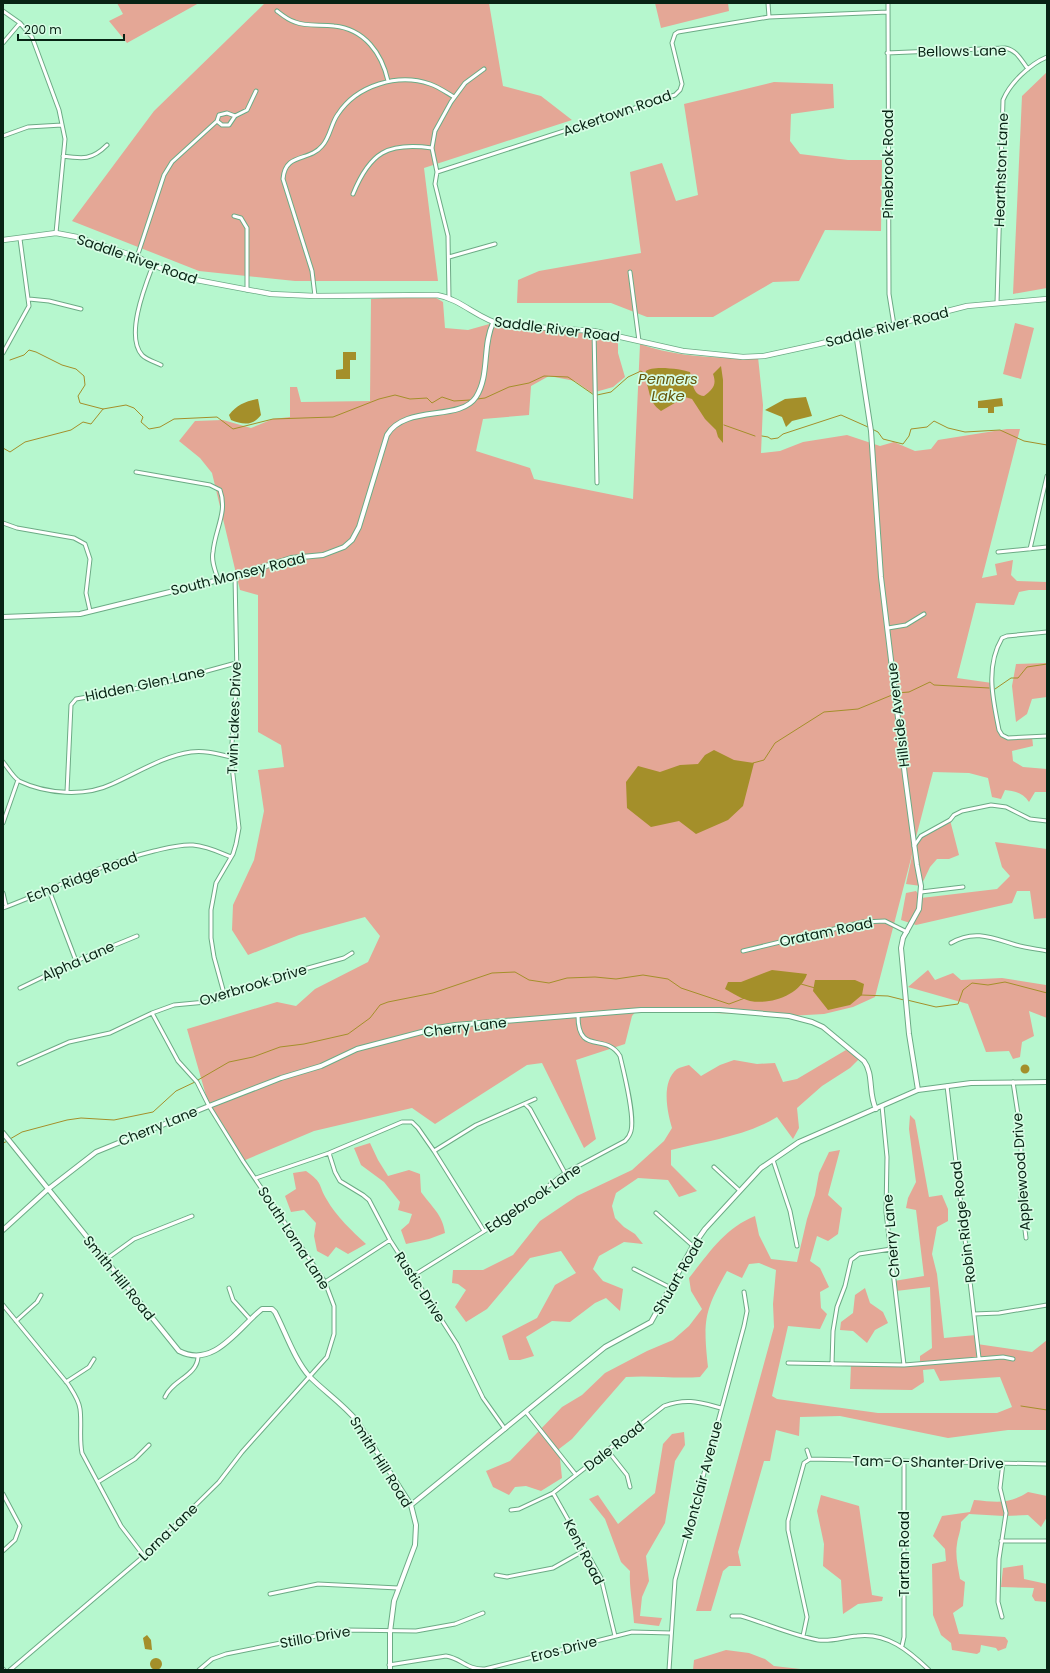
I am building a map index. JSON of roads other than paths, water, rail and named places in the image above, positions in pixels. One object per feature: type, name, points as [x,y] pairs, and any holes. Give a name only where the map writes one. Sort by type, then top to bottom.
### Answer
[{"type":"main road","name":"Saddle River Road","points":[[3,240],[20,239],[56,233],[77,237],[137,257],[153,265],[191,279],[247,290],[271,294],[315,296],[437,295],[449,298],[493,323],[594,331],[683,351],[743,357],[764,356],[805,347],[856,333],[894,326],[967,306],[1047,299]]},
{"type":"street","points":[[768,3],[769,17]]},
{"type":"street","name":"Pinebrook Road","points":[[888,3],[889,294],[894,326]]},
{"type":"street","points":[[3,11],[20,23],[32,38],[58,107],[65,139],[56,233]]},
{"type":"street","points":[[277,11],[294,22],[303,25],[345,27],[357,33],[382,59],[388,81]]},
{"type":"street","name":"Ackertown Road","points":[[437,172],[675,95],[680,90],[682,84],[672,43],[675,34],[687,30],[769,17],[888,12]]},
{"type":"street","points":[[3,43],[20,23]]},
{"type":"street","name":"Bellows Lane","points":[[887,53],[1005,48],[1012,49],[1028,69]]},
{"type":"street","name":"Hearthston Lane","points":[[997,303],[1003,100],[1006,93],[1028,69],[1047,57]]},
{"type":"street","points":[[449,298],[449,257],[445,222],[435,184],[437,172],[432,148],[435,131],[454,97],[464,82],[484,69]]},
{"type":"street","points":[[315,296],[312,271],[283,179],[284,172],[291,162],[322,147],[338,113],[347,103],[369,88],[388,81],[421,81],[431,84],[454,97]]},
{"type":"street","points":[[217,121],[222,125],[229,125],[235,116],[247,110],[256,91]]},
{"type":"street","points":[[137,257],[164,175],[172,162],[217,121],[217,118],[221,114],[227,113],[235,116]]},
{"type":"street","points":[[3,136],[28,127],[62,125]]},
{"type":"street","points":[[63,156],[86,159],[101,152],[107,145]]},
{"type":"street","points":[[353,194],[361,174],[368,164],[388,150],[411,145],[432,148]]},
{"type":"street","points":[[234,216],[241,218],[247,228],[247,290]]},
{"type":"street","points":[[3,353],[28,310],[29,299],[20,239]]},
{"type":"street","points":[[449,257],[495,244]]},
{"type":"street","points":[[153,265],[140,305],[135,338],[136,346],[142,354],[161,365]]},
{"type":"street","points":[[630,272],[639,341]]},
{"type":"street","points":[[29,299],[49,301],[81,309]]},
{"type":"street","name":"South Monsey Road","points":[[3,617],[31,618],[80,614],[235,576],[291,558],[323,555],[344,548],[352,540],[359,527],[387,435],[391,428],[397,422],[462,407],[471,403],[480,389],[489,332],[493,323]]},
{"type":"street","points":[[594,331],[597,483]]},
{"type":"street","name":"Hillside Avenue","points":[[856,333],[871,431],[881,578],[914,846],[921,886],[919,909],[907,932],[901,948],[907,998],[909,1034],[918,1090]]},
{"type":"street","points":[[136,472],[210,485],[220,490],[224,500],[224,509],[213,551],[213,560],[218,579]]},
{"type":"street","points":[[1030,549],[1047,476]]},
{"type":"street","points":[[3,523],[17,528],[74,538],[85,544],[90,559],[86,593],[90,611]]},
{"type":"street","points":[[998,552],[1047,547]]},
{"type":"street","name":"Twin Lakes Drive","points":[[225,997],[214,957],[211,938],[211,910],[216,883],[231,857],[236,844],[238,828],[231,757],[236,663],[235,576]]},
{"type":"street","points":[[888,628],[906,625],[924,614]]},
{"type":"street","points":[[1047,632],[1007,636],[1002,638],[994,662],[992,682],[999,730],[1002,735],[1008,738],[1047,736]]},
{"type":"street","name":"Hidden Glen Lane","points":[[67,792],[71,704],[76,699],[156,685],[236,663]]},
{"type":"street","points":[[3,762],[18,780],[54,791],[81,792],[111,785],[135,772],[179,755],[200,752],[231,757]]},
{"type":"street","points":[[3,823],[18,780]]},
{"type":"street","points":[[914,846],[921,836],[950,820],[954,815],[962,811],[991,805],[1006,807],[1030,819],[1047,821]]},
{"type":"street","name":"Echo Ridge Road","points":[[4,907],[49,890],[72,878],[98,868],[133,856],[176,846],[193,845],[205,847],[231,857]]},
{"type":"street","points":[[921,892],[963,887]]},
{"type":"street","points":[[49,890],[76,961]]},
{"type":"street","points":[[3,893],[4,907]]},
{"type":"street","name":"Oratam Road","points":[[743,951],[863,922],[885,921],[907,932]]},
{"type":"street","points":[[951,943],[968,936],[981,935],[1047,951]]},
{"type":"street","name":"Alpha Lane","points":[[20,988],[76,961],[137,936]]},
{"type":"street","name":"Overbrook Drive","points":[[19,1064],[69,1042],[110,1034],[152,1013],[174,1005],[206,1002],[225,997],[276,977],[344,958],[352,953]]},
{"type":"street","name":"Cherry Lane","points":[[3,1230],[47,1190],[96,1152],[281,1078],[321,1066],[356,1049],[437,1028],[641,1010],[720,1010],[789,1016],[812,1022],[823,1027],[861,1058],[868,1068],[872,1099],[876,1109]]},
{"type":"street","name":"South Lorna Lane","points":[[152,1013],[172,1052],[197,1082],[209,1106],[326,1282],[334,1306],[334,1334],[327,1356],[309,1376]]},
{"type":"street","name":"Edgebrook Lane","points":[[414,1275],[515,1212],[565,1173],[625,1141],[631,1131],[624,1073],[620,1056],[616,1050],[611,1047],[590,1041],[581,1035],[578,1027],[578,1016]]},
{"type":"street","name":"Shuart Road","points":[[411,1506],[605,1347],[652,1322],[693,1246],[739,1190],[761,1168],[799,1142],[848,1122],[918,1090],[947,1086],[1013,1082],[1047,1082]]},
{"type":"street","name":"Applewood Drive","points":[[1013,1082],[1021,1134],[1021,1197],[1026,1238]]},
{"type":"street","name":"Robin Ridge Road","points":[[947,1086],[979,1358]]},
{"type":"street","points":[[434,1151],[476,1125],[535,1099]]},
{"type":"street","points":[[525,1104],[530,1109],[565,1173]]},
{"type":"street","name":"Cherry Lane","points":[[882,1106],[886,1136],[886,1212],[904,1365]]},
{"type":"street","points":[[256,1178],[329,1153],[407,1121],[412,1122],[434,1151],[484,1231]]},
{"type":"street","name":"Smith Hill Road","points":[[3,1133],[47,1190],[179,1351],[185,1355],[198,1357],[214,1352],[223,1346],[262,1309],[272,1309],[275,1312],[296,1355],[309,1376],[347,1409],[357,1421],[411,1506],[416,1525],[415,1545],[398,1588],[392,1615],[390,1632],[390,1668]]},
{"type":"street","name":"Rustic Drive","points":[[329,1153],[335,1172],[340,1181],[369,1200],[390,1240],[414,1275],[457,1344],[483,1398],[505,1429]]},
{"type":"street","points":[[773,1160],[790,1211],[797,1246]]},
{"type":"street","points":[[714,1167],[739,1190]]},
{"type":"street","points":[[656,1213],[693,1246]]},
{"type":"street","points":[[105,1260],[134,1239],[192,1216]]},
{"type":"street","points":[[326,1282],[390,1240]]},
{"type":"street","points":[[832,1364],[833,1331],[837,1307],[845,1286],[850,1260],[859,1254],[891,1249]]},
{"type":"street","points":[[634,1269],[671,1288]]},
{"type":"street","points":[[229,1288],[233,1300],[250,1319]]},
{"type":"street","name":"Montclair Avenue","points":[[669,1670],[675,1580],[744,1326],[747,1311],[744,1292]]},
{"type":"street","points":[[16,1321],[37,1302],[42,1295]]},
{"type":"street","points":[[3,1305],[66,1382],[77,1398],[80,1409],[80,1444],[82,1453],[121,1526],[144,1556]]},
{"type":"street","points":[[974,1314],[999,1313],[1047,1305]]},
{"type":"street","points":[[166,1397],[170,1388],[195,1368],[198,1357]]},
{"type":"street","points":[[788,1363],[904,1365],[979,1358],[1003,1357],[1013,1359]]},
{"type":"street","points":[[66,1382],[89,1367],[94,1359]]},
{"type":"street","name":"Lorna Lane","points":[[10,1670],[144,1556],[219,1482],[242,1452],[309,1376]]},
{"type":"street","name":"Dale Road","points":[[511,1510],[519,1509],[553,1493],[664,1406],[694,1400],[721,1408]]},
{"type":"street","points":[[526,1412],[576,1475]]},
{"type":"street","points":[[98,1482],[131,1462],[149,1445]]},
{"type":"street","points":[[803,1636],[807,1617],[788,1530],[790,1513],[804,1463],[810,1459],[807,1450]]},
{"type":"street","points":[[608,1451],[627,1475],[630,1487]]},
{"type":"street","name":"Tam-O-Shanter Drive","points":[[810,1459],[1047,1464]]},
{"type":"street","name":"Tartan Road","points":[[902,1646],[904,1637],[904,1461]]},
{"type":"street","points":[[1002,1617],[998,1602],[999,1559],[1006,1508],[1000,1488],[1003,1463]]},
{"type":"street","name":"Kent Road","points":[[553,1493],[601,1578],[615,1636]]},
{"type":"street","points":[[3,1494],[20,1526],[16,1540],[3,1551]]},
{"type":"street","points":[[1001,1541],[1047,1541]]},
{"type":"street","points":[[496,1575],[507,1578],[553,1568],[585,1550]]},
{"type":"street","points":[[270,1594],[318,1584],[398,1588]]},
{"type":"street","name":"Stillo Drive","points":[[198,1670],[212,1659],[226,1654],[324,1634],[346,1630],[416,1632],[455,1624],[483,1613]]},
{"type":"street","points":[[732,1616],[741,1616],[803,1636],[825,1640],[868,1635],[883,1638],[902,1646],[929,1670]]},
{"type":"street","name":"Eros Drive","points":[[390,1668],[446,1656],[452,1657],[471,1668],[484,1669],[632,1632],[671,1633]]},
{"type":"water","points":[[343,352],[356,352],[356,360],[350,360],[350,379],[336,379],[336,370],[343,369]]},
{"type":"water","name":"Penners Lake","points":[[721,366],[723,380],[723,443],[718,437],[716,430],[705,419],[692,399],[685,397],[661,411],[651,399],[644,377],[646,371],[654,368],[675,369],[690,372],[695,391],[704,396],[710,391],[714,384],[715,381],[713,374]]},
{"type":"water","points":[[806,397],[812,416],[792,421],[786,427],[782,417],[765,410],[785,399]]},
{"type":"water","points":[[1002,398],[1003,406],[994,407],[994,413],[988,413],[988,408],[978,408],[978,401]]},
{"type":"water","points":[[258,399],[261,415],[258,419],[248,424],[231,420],[229,415],[235,409],[246,402]]},
{"type":"water","points":[[714,750],[734,760],[754,763],[743,806],[728,820],[696,834],[679,821],[651,827],[627,808],[626,782],[638,766],[660,772],[680,765],[698,764],[705,755]]},
{"type":"water","points":[[772,970],[807,974],[798,988],[784,997],[775,1000],[758,1002],[750,1001],[725,989],[728,982],[741,982]]},
{"type":"water","points":[[815,980],[855,980],[864,984],[862,995],[850,1005],[828,1010],[813,991]]},
{"type":"water","points":[[1023,1065],[1027,1065],[1029,1069],[1027,1073],[1023,1073],[1021,1071],[1021,1067]]},
{"type":"water","points":[[147,1635],[151,1640],[152,1650],[145,1649],[143,1638]]},
{"type":"water","points":[[154,1658],[158,1658],[162,1664],[158,1670],[154,1670],[150,1666],[150,1662]]},
{"type":"waterway","points":[[10,360],[24,355],[29,350],[62,365],[76,369],[84,376],[85,385],[78,396],[80,403],[103,409]]},
{"type":"waterway","points":[[597,395],[611,392],[628,377],[641,371],[645,374]]},
{"type":"waterway","points":[[477,399],[485,398],[509,387],[529,383],[544,376],[568,377],[594,395]]},
{"type":"waterway","points":[[3,448],[10,452],[25,442],[71,430],[83,422],[91,424],[103,409],[126,405],[134,408],[143,417],[141,422],[149,429],[160,427],[174,419],[217,417],[233,429],[273,419],[333,417],[379,399],[395,395],[410,399],[427,398],[432,403],[442,397],[454,401],[470,400]]},
{"type":"waterway","points":[[762,436],[771,439],[778,438],[783,434],[841,415],[868,427]]},
{"type":"waterway","points":[[872,429],[878,432],[883,439],[903,444],[909,436],[911,429],[927,427],[934,421],[948,428],[965,432],[1000,430],[1024,441],[1047,445]]},
{"type":"waterway","points":[[724,425],[755,436]]},
{"type":"waterway","points":[[995,689],[1011,678],[1018,678],[1027,667],[1047,664]]},
{"type":"waterway","points":[[897,693],[909,692],[930,682],[934,685],[989,688]]},
{"type":"waterway","points":[[753,763],[764,760],[775,743],[824,712],[858,709],[892,695]]},
{"type":"waterway","points":[[198,1080],[229,1062],[253,1057],[280,1047],[304,1044],[348,1034],[370,1018],[380,1005],[388,1002],[433,993],[492,973],[515,972],[529,980],[549,983],[567,978],[595,977],[616,979],[643,975],[668,979],[681,988],[729,1004],[745,998]]},
{"type":"waterway","points":[[907,1000],[936,1007],[958,1004],[963,990],[972,983],[988,985],[1005,982],[1047,993]]},
{"type":"waterway","points":[[801,984],[815,988]]},
{"type":"waterway","points":[[861,995],[888,996],[904,1000]]},
{"type":"waterway","points":[[10,1139],[22,1132],[67,1120],[81,1118],[114,1120],[153,1112],[176,1091],[195,1082]]},
{"type":"waterway","points":[[3,1143],[8,1141]]},
{"type":"waterway","points":[[1021,1406],[1047,1410]]}]
